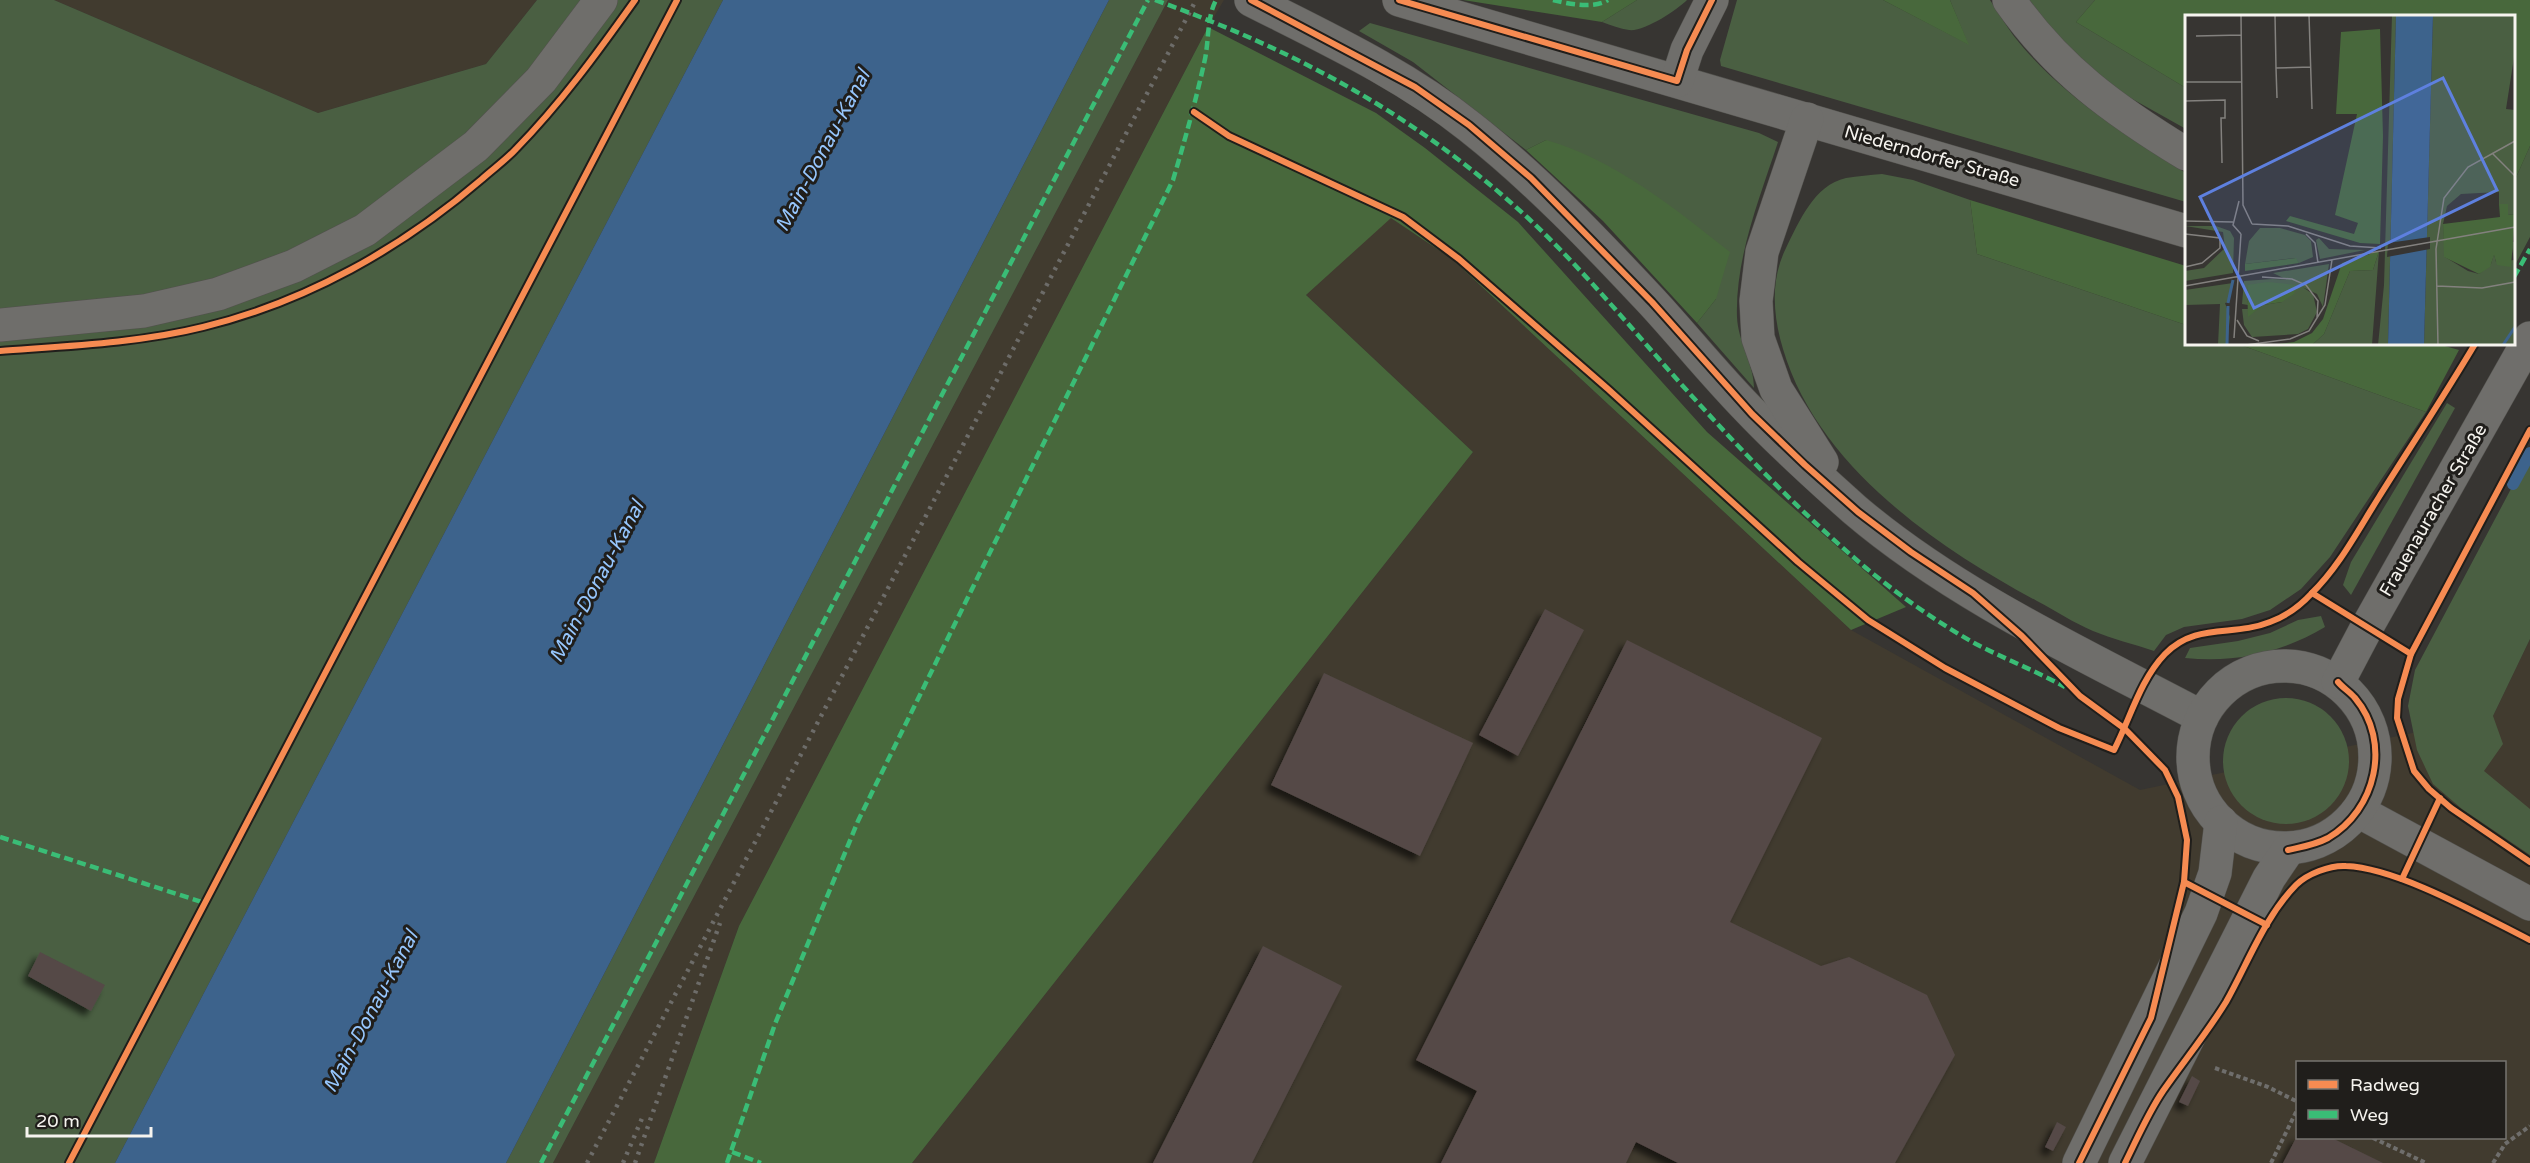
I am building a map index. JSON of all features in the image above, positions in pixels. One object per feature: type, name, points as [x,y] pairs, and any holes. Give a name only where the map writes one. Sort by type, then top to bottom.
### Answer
[{"type":"main road","points":[[0,325],[144,311],[218,294],[294,266],[365,230],[476,146],[541,80],[601,0]]},
{"type":"main road","points":[[1251,0],[1414,87],[1469,125],[1531,178],[1652,302],[1752,414],[1858,512],[1911,552],[1973,593],[2054,639],[2202,717]]},
{"type":"main road","name":"Niederndorfer Straße","points":[[1399,0],[2185,230]]},
{"type":"main road","points":[[1677,81],[1688,50],[1712,0]]},
{"type":"main road","points":[[2009,0],[2056,59],[2095,94],[2185,153]]},
{"type":"main road","points":[[1807,119],[1762,252],[1756,301],[1758,338],[1776,389],[1802,432],[1858,512]]},
{"type":"main road","points":[[2515,322],[2530,327]]},
{"type":"main road","name":"Frauenauracher Straße","points":[[2338,682],[2372,616],[2530,338]]},
{"type":"main road","points":[[2275,665],[2298,668],[2338,682],[2355,699],[2368,719],[2375,743],[2376,767],[2370,790],[2358,811],[2344,826],[2326,838],[2307,846],[2288,850],[2248,842],[2231,832],[2206,803],[2195,783],[2192,762],[2193,741],[2202,717],[2214,696],[2230,681],[2251,670],[2275,665]]},
{"type":"main road","points":[[2358,811],[2530,904]]},
{"type":"main road","points":[[2079,1163],[2201,913],[2215,873],[2221,822]]},
{"type":"main road","points":[[2125,1163],[2269,878],[2288,850]]},
{"type":"path","points":[[2217,1069],[2268,1087],[2296,1101]]},
{"type":"path","points":[[2271,1163],[2296,1111]]},
{"type":"path","points":[[2493,1163],[2505,1144],[2530,1126]]},
{"type":"path","points":[[2377,1139],[2426,1163]]},
{"type":"shaded area","points":[[54,0],[537,0],[486,64],[318,113]]},
{"type":"shaded area","points":[[1168,0],[1224,0],[739,926],[654,1163],[553,1163]]},
{"type":"shaded area","points":[[1391,217],[1452,259],[1851,630],[2140,790],[2493,716],[2530,639],[2530,1163],[912,1163],[1473,452],[1306,295]]},
{"type":"green space","points":[[0,0],[54,0],[318,113],[486,64],[537,0],[723,0],[115,1163],[0,1163]]},
{"type":"green space","points":[[1109,0],[1168,0],[553,1163],[506,1163]]},
{"type":"green space","points":[[1463,0],[1637,0],[1602,22]]},
{"type":"green space","points":[[1637,0],[1687,0],[1660,20],[1643,28],[1622,29],[1602,22]]},
{"type":"green space","points":[[1737,0],[1883,0],[1968,44],[1950,0],[1990,0],[2013,35],[2051,76],[2116,128],[2185,172],[2185,202],[1721,66],[1720,60]]},
{"type":"green space","points":[[1883,0],[1950,0],[1969,45]]},
{"type":"green space","points":[[2029,0],[2095,0],[2076,22],[2185,87],[2185,128],[2102,82],[2051,28]]},
{"type":"green space","points":[[2095,0],[2530,0],[2530,146],[2515,180],[2515,15],[2185,15],[2185,87],[2076,22]]},
{"type":"green space","points":[[1370,23],[1759,133],[1778,142],[1744,250],[1737,295],[1738,326],[1754,388],[1697,323],[1716,299],[1546,140],[1526,150],[1413,62],[1359,31]]},
{"type":"green space","points":[[1208,27],[1376,113],[1425,148],[1518,222],[1707,432],[1906,607],[1851,630],[1452,259],[1391,218],[1306,295],[1473,452],[912,1163],[654,1163],[739,926]]},
{"type":"green space","points":[[1546,140],[1596,160],[1643,187],[1730,252],[1716,299],[1697,323],[1603,221],[1526,150]]},
{"type":"green space","points":[[2530,146],[2530,237],[2515,265],[2515,180]]},
{"type":"green space","points":[[1882,174],[1913,180],[1970,200],[1977,254],[2185,325],[2185,345],[2241,345],[2426,412],[2330,557],[2301,589],[2270,610],[2242,619],[2184,627],[2166,635],[2154,651],[2093,631],[1998,579],[1921,528],[1885,498],[1852,465],[1823,430],[1800,391],[1783,349],[1777,324],[1775,285],[1777,273],[1802,216],[1816,196],[1835,182],[1846,178]]},
{"type":"green space","points":[[1970,200],[2185,266],[2185,325],[1977,254]]},
{"type":"green space","points":[[2241,345],[2442,345],[2459,350],[2426,412]]},
{"type":"green space","points":[[2447,403],[2455,408],[2351,595],[2343,585],[2351,562]]},
{"type":"green space","points":[[2530,453],[2530,639],[2493,716],[2503,744],[2484,771],[2530,809],[2530,855],[2462,809],[2433,784],[2417,750],[2408,706],[2415,670]]},
{"type":"green space","points":[[2321,616],[2325,627],[2275,650],[2223,659],[2185,658],[2190,648],[2238,641],[2270,633],[2298,620]]},
{"type":"green space","points":[[2286,698],[2310,703],[2330,717],[2344,737],[2349,761],[2344,785],[2330,805],[2310,819],[2286,824],[2262,819],[2242,805],[2228,785],[2223,761],[2228,737],[2242,717],[2262,703]]},
{"type":"water","name":"Main-Donau-Kanal","points":[[723,0],[1109,0],[506,1163],[115,1163]]},
{"type":"building","points":[[1545,609],[1584,630],[1518,756],[1479,735]]},
{"type":"building","points":[[1627,640],[1822,738],[1730,922],[1821,966],[1849,957],[1927,995],[1955,1055],[1895,1163],[1678,1163],[1636,1142],[1626,1163],[1441,1163],[1477,1091],[1416,1060]]},
{"type":"building","points":[[1324,673],[1473,743],[1420,856],[1271,785]]},
{"type":"building","points":[[1263,946],[1342,986],[1252,1163],[1153,1163]]},
{"type":"building","points":[[40,952],[105,985],[91,1011],[28,976]]},
{"type":"building","points":[[2192,1076],[2200,1081],[2188,1106],[2179,1102]]},
{"type":"building","points":[[2057,1122],[2066,1127],[2053,1151],[2045,1147]]},
{"type":"building","points":[[2296,1138],[2334,1139],[2383,1163],[2283,1163]]},
{"type":"waterway","points":[[2513,484],[2530,453]]},
{"type":"railway","points":[[587,1163],[1196,0]]},
{"type":"railway","points":[[635,1163],[720,923]]},
{"type":"railway","points":[[623,1163],[643,1116]]},
{"type":"marked path","points":[[541,1163],[1148,0]]},
{"type":"marked path","points":[[1155,0],[1257,41],[1306,64],[1398,117],[1486,181],[1551,240],[1740,448],[1844,549],[1892,589],[1962,636],[2065,687]]},
{"type":"marked path","points":[[727,1163],[775,1024],[858,821],[1173,180],[1198,90],[1211,14],[1216,0]]},
{"type":"marked path","points":[[1553,0],[1588,5],[1608,0]]},
{"type":"marked path","points":[[2515,275],[2530,249]]},
{"type":"marked path","points":[[0,837],[205,903]]},
{"type":"marked path","points":[[732,1152],[761,1163]]},
{"type":"cycle path","points":[[0,351],[154,337],[203,327],[279,303],[351,270],[419,228],[512,153],[564,95],[635,0]]},
{"type":"cycle path","points":[[69,1163],[677,0]]},
{"type":"cycle path","points":[[1251,0],[1415,87],[1469,125],[1531,178],[1652,302],[1752,414],[1805,465],[1858,512],[1911,552],[1973,593],[2022,636],[2080,696],[2125,729],[2165,770],[2178,797],[2187,840],[2184,882],[2151,1018],[2079,1163]]},
{"type":"cycle path","points":[[1399,0],[1677,81],[1687,50],[1712,0]]},
{"type":"cycle path","points":[[1194,112],[1229,136],[1403,217],[1459,259],[1608,389],[1798,562],[1868,620],[1945,668],[2059,728],[2114,750],[2136,700],[2156,664],[2177,644],[2202,634],[2242,629],[2276,620],[2297,607],[2321,583],[2348,548],[2474,345]]},
{"type":"cycle path","points":[[2530,430],[2411,654],[2398,699],[2397,718],[2414,771],[2429,789],[2451,808],[2530,862]]},
{"type":"cycle path","points":[[2312,593],[2411,654]]},
{"type":"cycle path","points":[[2288,850],[2308,846],[2328,838],[2344,826],[2358,810],[2373,774],[2375,754],[2373,734],[2355,698],[2338,682]]},
{"type":"cycle path","points":[[2402,879],[2440,798]]},
{"type":"cycle path","points":[[2125,1163],[2158,1099],[2226,1002],[2257,941],[2275,912],[2296,885],[2306,877],[2340,866],[2367,869],[2390,875],[2440,895],[2530,940]]},
{"type":"cycle path","points":[[2184,882],[2267,925]]}]
